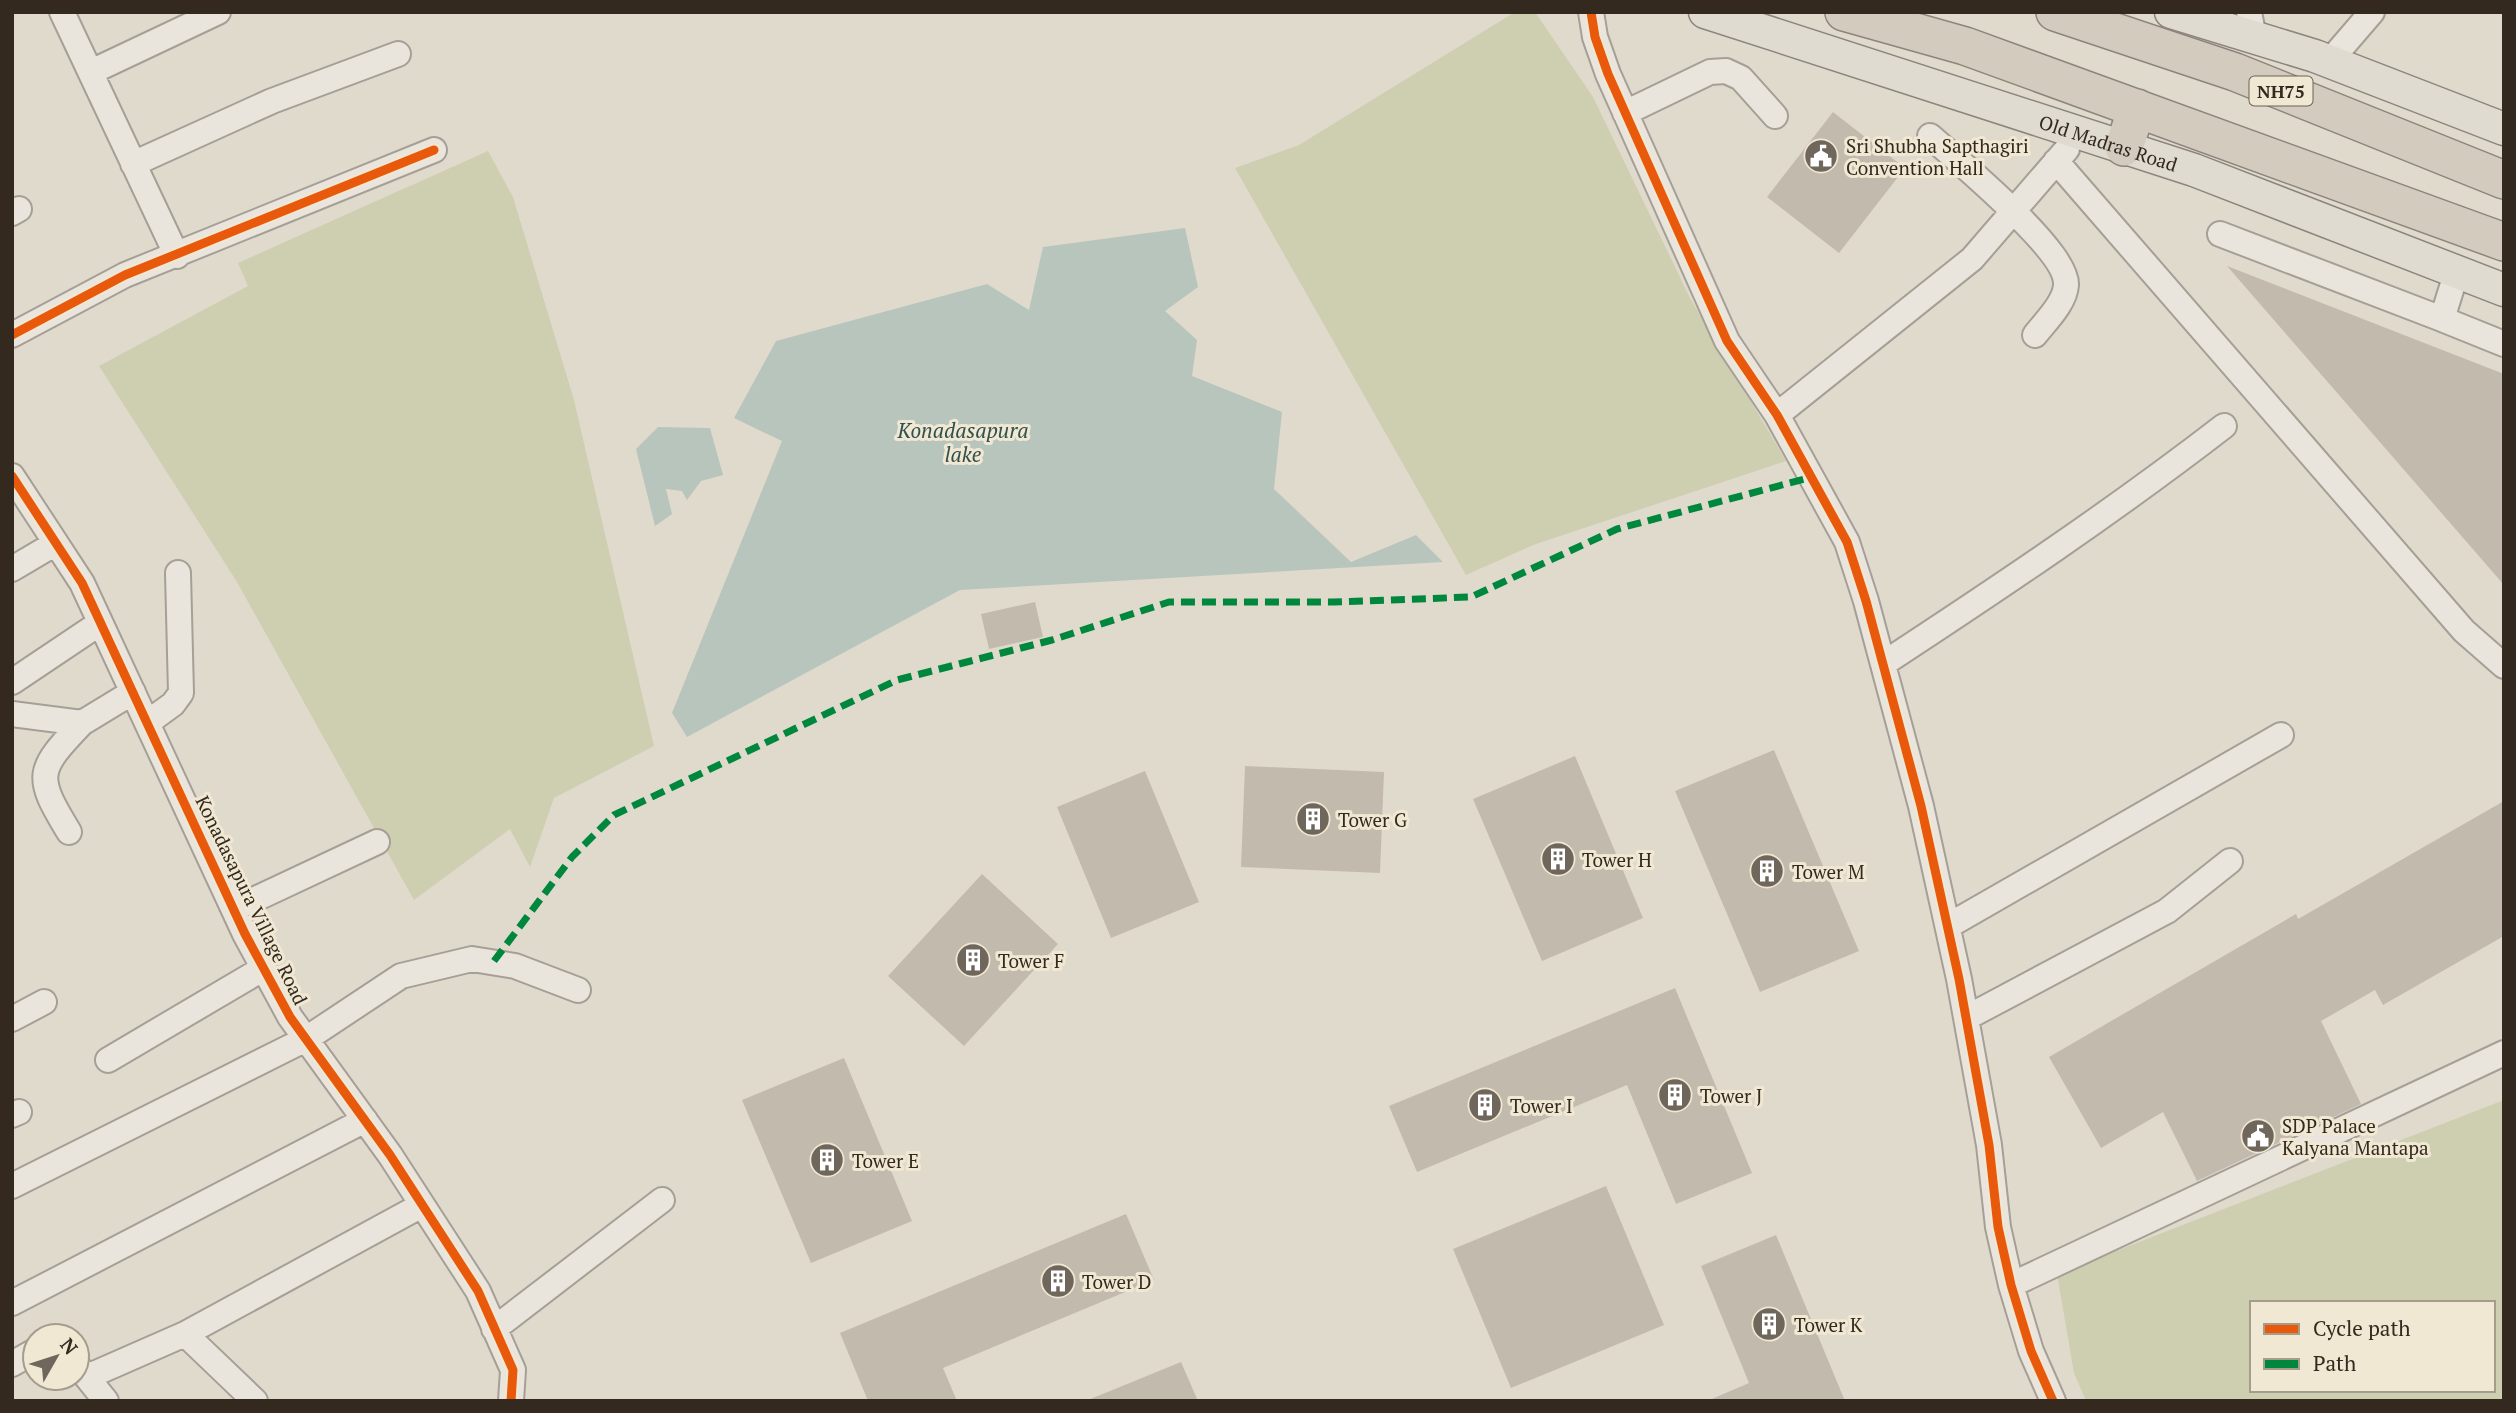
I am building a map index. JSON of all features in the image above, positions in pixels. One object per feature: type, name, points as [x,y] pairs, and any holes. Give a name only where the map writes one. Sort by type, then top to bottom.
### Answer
[{"type":"highway","name":"Old Madras Road","points":[[1844,12],[1965,46],[2504,242]]},
{"type":"highway","name":"NH75","points":[[2055,12],[2235,72],[2504,180]]},
{"type":"highway","points":[[2124,147],[2137,108]]},
{"type":"main road","name":"Old Madras Road","points":[[1705,12],[2194,170],[2504,290]]},
{"type":"main road","points":[[2171,12],[2251,25],[2329,62],[2504,129]]},
{"type":"street","points":[[62,12],[177,256]]},
{"type":"street","points":[[91,72],[218,12]]},
{"type":"street","points":[[1591,12],[1595,37],[1625,113],[1727,341],[1777,415],[1847,542],[1921,806],[1948,926],[1989,1145],[1998,1227],[2011,1285],[2031,1351],[2053,1401]]},
{"type":"street","points":[[2329,62],[2372,12]]},
{"type":"street","points":[[132,164],[272,101],[398,54]]},
{"type":"street","points":[[1625,113],[1710,72],[1726,71],[1741,78],[1775,116]]},
{"type":"street","points":[[1777,415],[1972,259],[2081,132]]},
{"type":"street","points":[[1930,136],[2014,210],[2064,271],[2066,286],[2062,300],[2035,335]]},
{"type":"street","points":[[12,335],[125,275],[434,150]]},
{"type":"street","points":[[2056,161],[2463,631],[2504,666]]},
{"type":"street","points":[[2220,234],[2504,344]]},
{"type":"street","points":[[2442,319],[2457,271]]},
{"type":"street","points":[[1883,664],[2144,488],[2224,426]]},
{"type":"street","name":"Konadasapura Village Road","points":[[12,476],[82,583],[264,968],[306,1038],[365,1120],[478,1291],[513,1370],[511,1401]]},
{"type":"street","points":[[12,569],[56,543]]},
{"type":"street","points":[[147,723],[173,704],[181,693],[178,573]]},
{"type":"street","points":[[12,682],[100,623]]},
{"type":"street","points":[[69,832],[48,797],[43,776],[54,752],[82,723],[133,692]]},
{"type":"street","points":[[12,715],[82,723]]},
{"type":"street","points":[[1948,926],[2281,735]]},
{"type":"street","points":[[234,909],[377,842]]},
{"type":"street","points":[[1966,1018],[2167,911],[2230,861]]},
{"type":"street","points":[[12,1186],[306,1038],[401,976],[451,962],[494,961],[578,990]]},
{"type":"street","points":[[108,1060],[264,968]]},
{"type":"street","points":[[12,1019],[44,1002]]},
{"type":"street","points":[[2011,1285],[2504,1053]]},
{"type":"street","points":[[12,1303],[365,1120]]},
{"type":"street","points":[[494,1329],[662,1200]]},
{"type":"street","points":[[91,1368],[185,1334],[422,1205]]},
{"type":"street","points":[[185,1334],[255,1401]]},
{"type":"street","points":[[91,1382],[106,1401]]},
{"type":"green space","points":[[1515,12],[1535,12],[1593,97],[1690,298],[1786,461],[1533,545],[1466,575],[1235,168],[1299,145]]},
{"type":"green space","points":[[488,151],[513,197],[574,400],[654,746],[554,798],[530,867],[510,829],[414,900],[237,582],[99,366],[248,286],[238,263]]},
{"type":"green space","points":[[2504,1100],[2504,1401],[2086,1401],[2074,1373],[2057,1274]]},
{"type":"water","name":"Konadasapura lake","points":[[1185,228],[1198,287],[1165,311],[1197,340],[1192,376],[1282,412],[1274,489],[1351,562],[1416,535],[1443,562],[960,590],[687,737],[672,713],[782,441],[734,418],[776,341],[987,284],[1029,310],[1043,247]]},
{"type":"water","points":[[658,427],[710,428],[723,475],[701,481],[687,500],[682,491],[666,489],[672,514],[655,526],[636,449]]},
{"type":"building","points":[[1833,112],[1905,168],[1839,253],[1767,197]]},
{"type":"building","points":[[2227,266],[2504,374],[2504,585]]},
{"type":"building","points":[[1035,602],[1043,637],[989,649],[981,614]]},
{"type":"building","name":"Tower M","points":[[1774,750],[1859,951],[1760,992],[1675,791]]},
{"type":"building","name":"Tower H","points":[[1575,756],[1643,918],[1542,961],[1473,799]]},
{"type":"building","name":"Tower G","points":[[1245,766],[1384,772],[1380,873],[1241,867]]},
{"type":"building","points":[[1145,771],[1199,902],[1111,938],[1057,807]]},
{"type":"building","points":[[2504,801],[2504,936],[2383,1005],[2375,990],[2321,1021],[2361,1104],[2197,1181],[2163,1112],[2101,1148],[2049,1057],[2296,914],[2298,919]]},
{"type":"building","name":"Tower F","points":[[982,874],[1058,944],[964,1046],[888,976]]},
{"type":"building","name":"Tower J","points":[[1675,988],[1752,1173],[1676,1204],[1627,1085],[1417,1172],[1389,1106]]},
{"type":"building","name":"Tower E","points":[[844,1058],[912,1221],[811,1263],[742,1100]]},
{"type":"building","points":[[1606,1186],[1664,1325],[1511,1388],[1453,1249]]},
{"type":"building","points":[[1126,1214],[1154,1280],[943,1368],[957,1401],[868,1401],[840,1333]]},
{"type":"building","name":"Tower K","points":[[1776,1235],[1845,1401],[1707,1401],[1749,1383],[1701,1266]]},
{"type":"building","points":[[1181,1362],[1198,1401],[1088,1401],[1088,1400]]},
{"type":"marked path","points":[[494,961],[572,857],[614,815],[897,680],[1052,640],[1169,602],[1333,602],[1471,597],[1617,529],[1812,477]]},
{"type":"cycle path","points":[[1591,12],[1595,37],[1608,74],[1727,341],[1777,415],[1847,542],[1866,601],[1921,806],[1959,979],[1989,1145],[1998,1227],[2011,1285],[2031,1351],[2053,1401]]},
{"type":"cycle path","points":[[12,335],[125,275],[434,150]]},
{"type":"cycle path","points":[[12,476],[82,583],[245,934],[290,1017],[390,1155],[478,1291],[513,1370],[511,1401]]},
{"type":"place","name":"Sri Shubha Sapthagiri Convention Hall","points":[[1821,156]]},
{"type":"place","name":"Tower G","points":[[1313,819]]},
{"type":"place","name":"Tower H","points":[[1558,859]]},
{"type":"place","name":"Tower M","points":[[1767,871]]},
{"type":"place","name":"Tower F","points":[[973,960]]},
{"type":"place","name":"Tower J","points":[[1675,1095]]},
{"type":"place","name":"Tower I","points":[[1485,1105]]},
{"type":"place","name":"SDP Palace Kalyana Mantapa","points":[[2258,1136]]},
{"type":"place","name":"Tower E","points":[[827,1160]]},
{"type":"place","name":"Tower D","points":[[1058,1281]]},
{"type":"place","name":"Tower K","points":[[1769,1324]]}]
